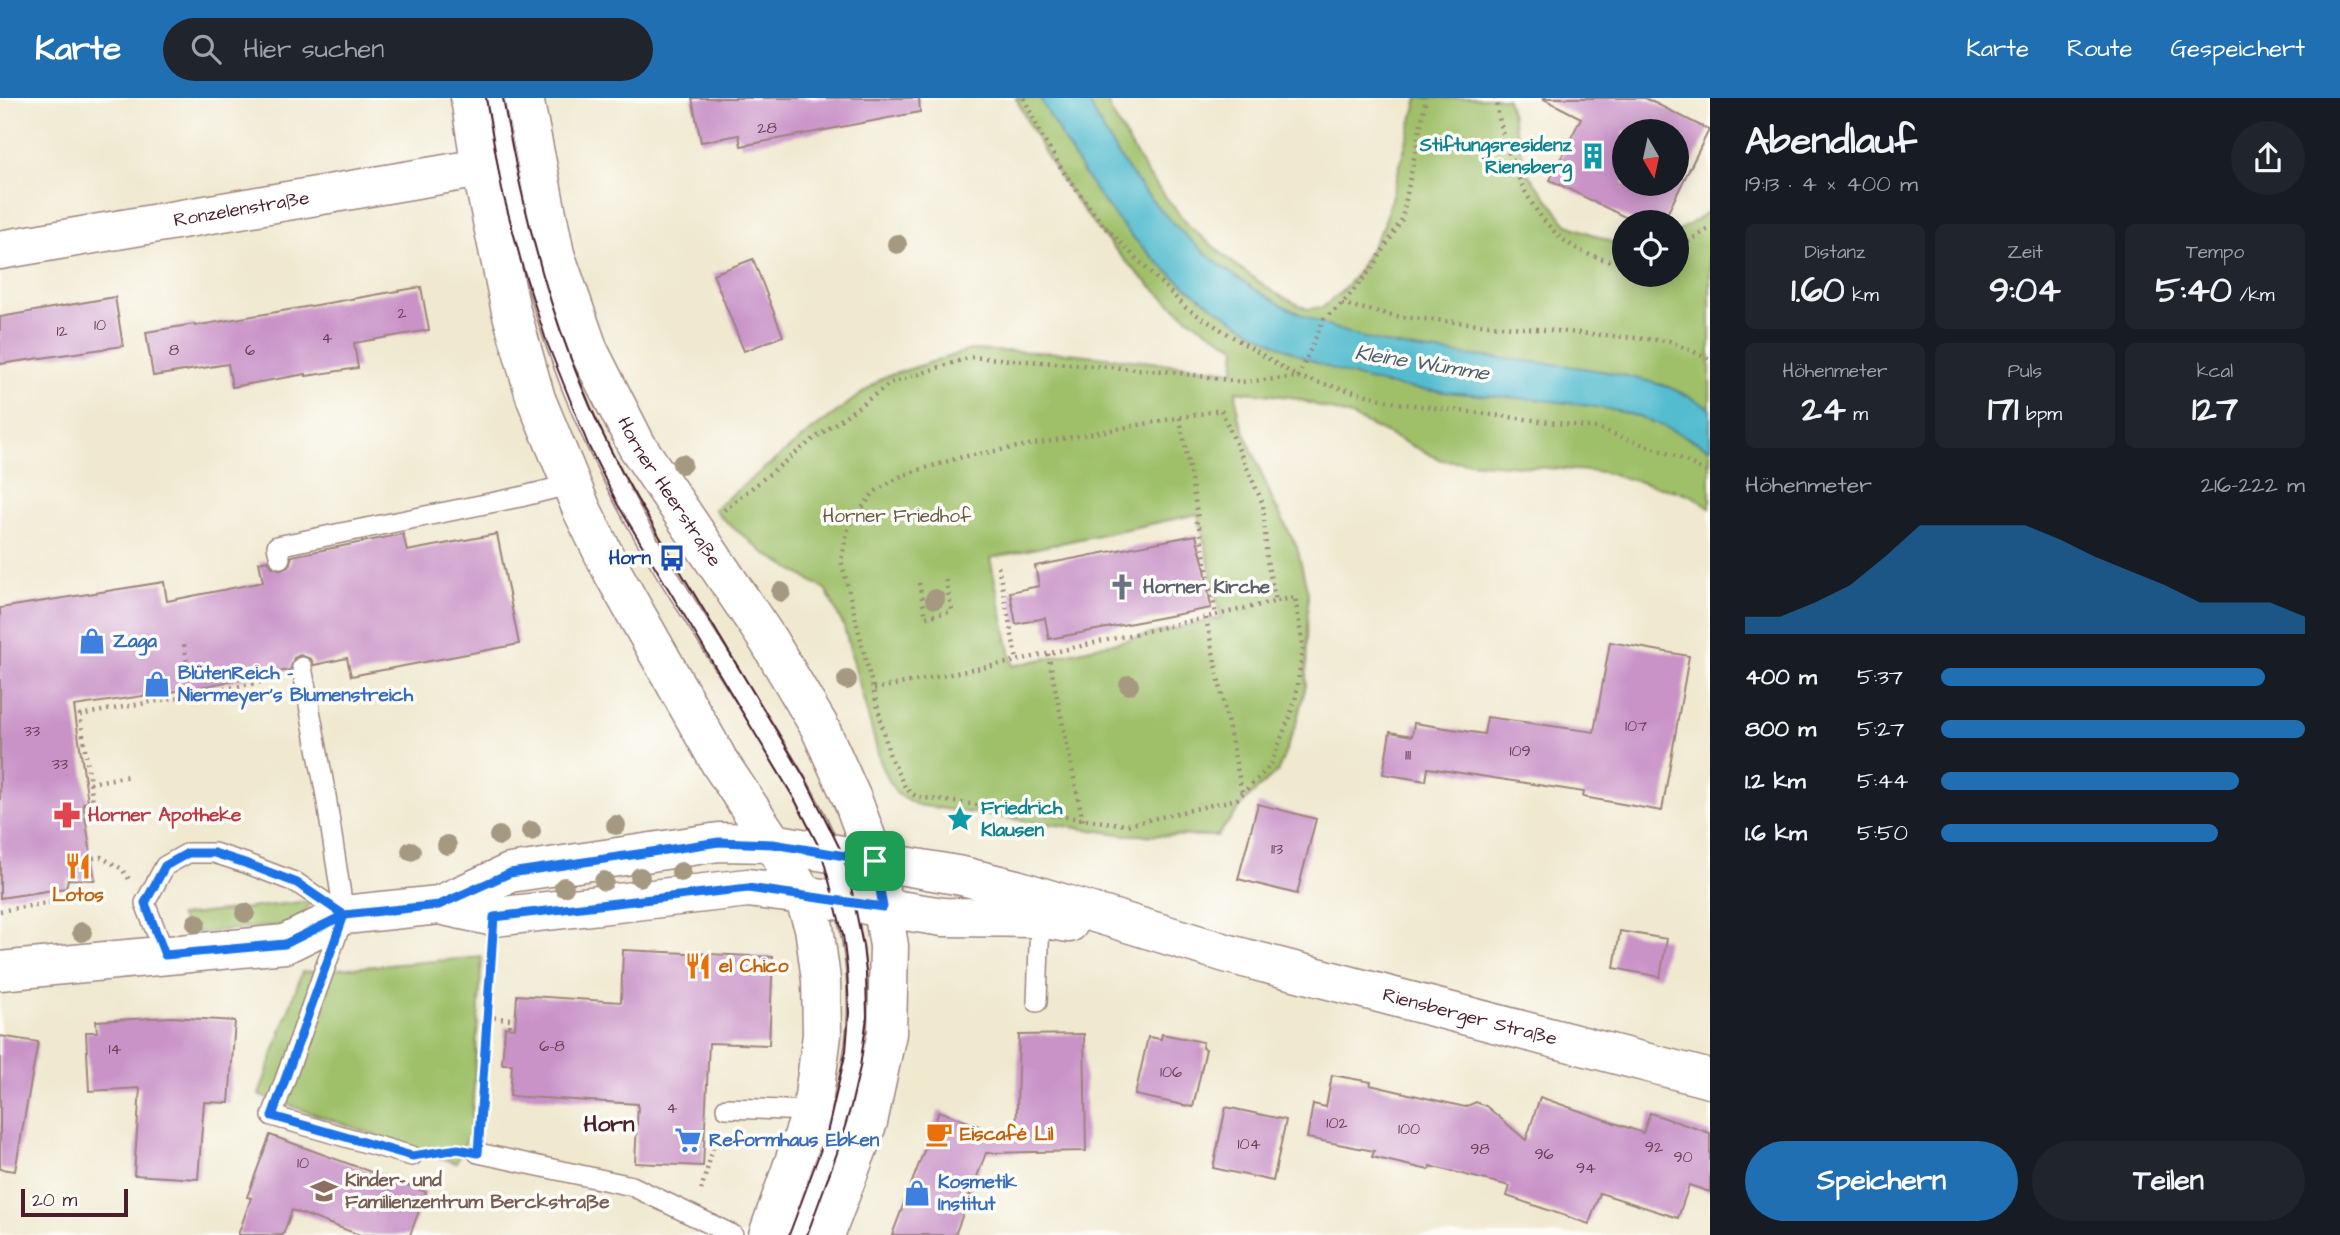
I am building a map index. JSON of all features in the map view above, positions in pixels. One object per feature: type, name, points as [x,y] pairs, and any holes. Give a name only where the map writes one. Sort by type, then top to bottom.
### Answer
[{"type":"street","points":[[470,98],[481,168],[511,311],[536,399],[614,575],[720,763],[803,895],[814,927],[821,981],[821,1035],[812,1111],[768,1235]]},
{"type":"street","name":"Horner Heerstraße","points":[[524,98],[555,254],[589,351],[637,446],[768,640],[819,726],[849,790],[875,861],[890,946],[887,1033],[869,1122],[825,1235]]},
{"type":"street","name":"Ronzelenstraße","points":[[0,250],[481,168]]},
{"type":"street","name":"Riensberger Straße","points":[[439,905],[510,873],[719,842],[773,844],[962,876],[1016,889],[1229,954],[1710,1079]]},
{"type":"street","name":"Riensberger Straße","points":[[439,905],[494,917],[748,888],[943,917],[1040,918],[1229,954]]},
{"type":"street","points":[[0,971],[285,944],[344,915],[439,905]]},
{"type":"lane","points":[[495,98],[511,187],[530,266],[553,339],[594,437],[635,518],[779,752],[832,853],[854,946],[857,972],[855,1046],[839,1116],[823,1168],[797,1235]]},
{"type":"lane","points":[[280,558],[277,547],[572,484]]},
{"type":"lane","points":[[302,671],[326,796],[344,915],[272,1116],[412,1156]]},
{"type":"lane","points":[[165,955],[145,903],[165,866],[188,853],[214,853],[297,883],[344,915]]},
{"type":"lane","points":[[1037,1002],[1040,918]]},
{"type":"lane","points":[[726,1108],[812,1111]]},
{"type":"lane","points":[[478,1153],[632,1186],[733,1235]]},
{"type":"path","points":[[1024,98],[1041,135],[1103,225],[1186,308],[1298,377],[1397,404],[1597,428],[1678,457],[1710,474]]},
{"type":"path","points":[[1298,377],[1324,319],[1342,304],[1373,267],[1402,219],[1426,98]]},
{"type":"path","points":[[1495,98],[1502,135],[1516,172],[1532,204],[1549,228],[1568,243],[1592,256],[1612,260]]},
{"type":"path","points":[[1689,241],[1710,228]]},
{"type":"path","points":[[1342,304],[1401,317],[1669,341],[1710,359]]},
{"type":"path","points":[[696,530],[891,383],[971,357],[1164,371],[1242,382],[1298,377]]},
{"type":"path","points":[[874,689],[1017,660],[1206,618],[1216,615],[1276,602],[1295,597],[1303,646],[1295,702],[1271,765],[1237,799],[1127,825],[1083,821],[913,795],[904,785],[890,757],[841,560],[849,525],[874,492],[903,475],[962,457],[1221,410],[1263,504],[1268,561],[1276,602]]},
{"type":"path","points":[[1180,418],[1198,518],[1196,524],[1199,527],[1216,615]]},
{"type":"path","points":[[998,566],[1010,608],[1017,660]]},
{"type":"path","points":[[919,583],[926,617],[952,611],[945,578]]},
{"type":"path","points":[[1206,618],[1242,793]]},
{"type":"path","points":[[184,645],[189,673]]},
{"type":"path","points":[[1048,653],[1083,821]]},
{"type":"path","points":[[83,804],[93,802],[86,770],[80,715],[302,671]]},
{"type":"path","points":[[90,783],[129,776]]},
{"type":"path","points":[[93,858],[101,857]]},
{"type":"path","points":[[0,911],[76,898],[87,892]]},
{"type":"path","points":[[478,1153],[494,917]]},
{"type":"path","points":[[487,1017],[510,1019],[510,1027]]},
{"type":"path","points":[[695,1217],[710,1153],[726,1108]]},
{"type":"green space","name":"Horner Friedhof","points":[[1016,98],[1106,98],[1111,112],[1148,175],[1189,226],[1275,293],[1307,309],[1323,307],[1355,276],[1384,225],[1418,98],[1507,98],[1527,172],[1568,225],[1612,242],[1612,287],[1689,287],[1689,224],[1710,211],[1710,508],[1691,495],[1602,472],[1441,460],[1351,416],[1291,397],[1236,391],[1238,416],[1273,501],[1297,547],[1308,593],[1306,685],[1296,724],[1278,771],[1248,798],[1217,836],[1126,835],[917,805],[897,794],[882,768],[844,627],[826,590],[763,552],[714,509],[807,434],[884,377],[970,350],[1068,353],[1234,371],[1236,347],[1188,318],[1131,267],[1087,215],[1048,158]],"holes":[[[1198,514],[1221,618],[1013,666],[990,558]]]},
{"type":"green space","points":[[310,901],[306,911],[292,924],[197,933],[187,927],[179,916]]},
{"type":"green space","points":[[482,957],[471,1131],[456,1163],[259,1095],[302,972]]},
{"type":"water","name":"Kleine Wümme","points":[[1040,98],[1087,98],[1112,145],[1143,189],[1179,229],[1219,264],[1264,294],[1312,319],[1362,337],[1415,349],[1601,371],[1668,387],[1710,408],[1710,449],[1653,422],[1617,411],[1567,403],[1416,389],[1378,382],[1338,371],[1261,336],[1190,289],[1131,235],[1093,187]]},
{"type":"building","points":[[692,98],[919,98],[920,112],[741,146],[739,135],[701,142]]},
{"type":"building","name":"Stiftungsresidenz Riensberg","points":[[1542,98],[1645,98],[1687,119],[1612,119],[1612,196],[1676,196],[1669,210],[1612,211],[1550,180],[1581,118]]},
{"type":"building","name":"Stiftungsresidenz Riensberg","points":[[1689,120],[1709,130],[1689,170]]},
{"type":"building","points":[[753,259],[783,336],[744,351],[713,274]]},
{"type":"building","points":[[421,287],[429,330],[354,343],[358,368],[232,387],[228,364],[153,376],[146,332]]},
{"type":"building","points":[[115,297],[123,346],[0,364],[0,317]]},
{"type":"building","points":[[403,534],[407,551],[497,534],[519,644],[351,676],[347,658],[314,665],[311,659],[300,655],[294,658],[290,670],[184,690],[74,706],[88,802],[83,803],[95,880],[68,879],[66,888],[0,898],[0,608],[164,582],[167,601],[263,582],[259,562],[268,560],[272,567],[282,570],[289,566],[292,556]]},
{"type":"building","name":"Horner Kirche","points":[[1196,535],[1211,608],[1049,639],[1045,618],[1016,624],[1010,592],[1039,586],[1035,566]]},
{"type":"building","points":[[1610,642],[1689,656],[1662,811],[1583,797],[1584,792],[1428,768],[1426,781],[1383,774],[1390,732],[1412,736],[1414,723],[1484,734],[1487,717],[1594,732]]},
{"type":"building","points":[[1258,804],[1316,819],[1297,894],[1238,879]]},
{"type":"building","points":[[1620,931],[1667,939],[1660,977],[1614,968]]},
{"type":"building","points":[[623,950],[773,957],[769,1045],[709,1043],[703,1166],[635,1163],[638,1104],[510,1096],[512,1064],[502,1064],[505,1027],[515,1028],[517,995],[621,1002]]},
{"type":"building","points":[[171,1017],[235,1021],[229,1103],[204,1102],[198,1179],[134,1175],[140,1088],[89,1091],[86,1032],[97,1032],[96,1021]]},
{"type":"building","points":[[1084,1034],[1086,1151],[986,1153],[955,1235],[892,1235],[939,1111],[1016,1140],[1019,1035]]},
{"type":"building","points":[[1162,1034],[1203,1042],[1202,1048],[1206,1049],[1193,1107],[1135,1095],[1148,1037],[1161,1039]]},
{"type":"building","points":[[0,1036],[38,1042],[15,1171],[0,1169]]},
{"type":"building","points":[[1332,1075],[1371,1082],[1370,1085],[1465,1107],[1476,1102],[1486,1106],[1526,1140],[1540,1097],[1643,1133],[1650,1113],[1710,1133],[1710,1192],[1689,1185],[1678,1218],[1600,1193],[1589,1224],[1507,1196],[1510,1186],[1430,1166],[1429,1170],[1372,1157],[1374,1151],[1307,1138],[1313,1104],[1326,1107]]},
{"type":"building","points":[[1226,1107],[1286,1120],[1273,1181],[1213,1168]]},
{"type":"building","points":[[270,1135],[426,1192],[410,1235],[360,1235],[292,1210],[283,1235],[238,1235],[251,1198],[247,1197]]},
{"type":"tram line","points":[[486,98],[502,190],[522,265],[546,340],[589,447],[618,505],[795,800],[821,851],[827,873],[843,935],[847,968],[849,1013],[846,1051],[827,1133],[789,1235]]},
{"type":"tram line","points":[[503,98],[537,254],[569,354],[589,403],[637,499],[806,780],[843,855],[849,877],[863,946],[867,1017],[851,1106],[807,1235]]},
{"type":"place","name":"Stiftungsresidenz Riensberg","points":[[1593,156]]},
{"type":"place","name":"Horn","points":[[672,558]]},
{"type":"place","name":"Horner Kirche","points":[[1122,587]]},
{"type":"place","name":"Zaga","points":[[92,641]]},
{"type":"place","name":"BlütenReich - Niermeyer's Blumenstreich","points":[[157,684]]},
{"type":"place","name":"Horner Apotheke","points":[[67,815]]},
{"type":"place","name":"Friedrich Klausen","points":[[960,819]]},
{"type":"place","name":"Lotos","points":[[78,866]]},
{"type":"place","name":"el Chico","points":[[698,966]]},
{"type":"place","name":"Eiscafé Lil","points":[[939,1134]]},
{"type":"place","name":"Reformhaus Ebken","points":[[688,1140]]},
{"type":"place","name":"Kinder- und Familienzentrum Berckstraße","points":[[324,1191]]},
{"type":"place","name":"Kosmetik Institut","points":[[917,1193]]},
{"type":"district","name":"Horn","points":[[609,1124]]},
{"type":"route","points":[[875,861],[773,844],[719,842],[510,873],[439,905],[344,915],[297,883],[214,853],[188,853],[165,866],[145,903],[165,955],[285,944],[344,915],[272,1116],[412,1156],[458,1149],[478,1153],[494,917],[748,888],[883,907],[875,861]]}]
